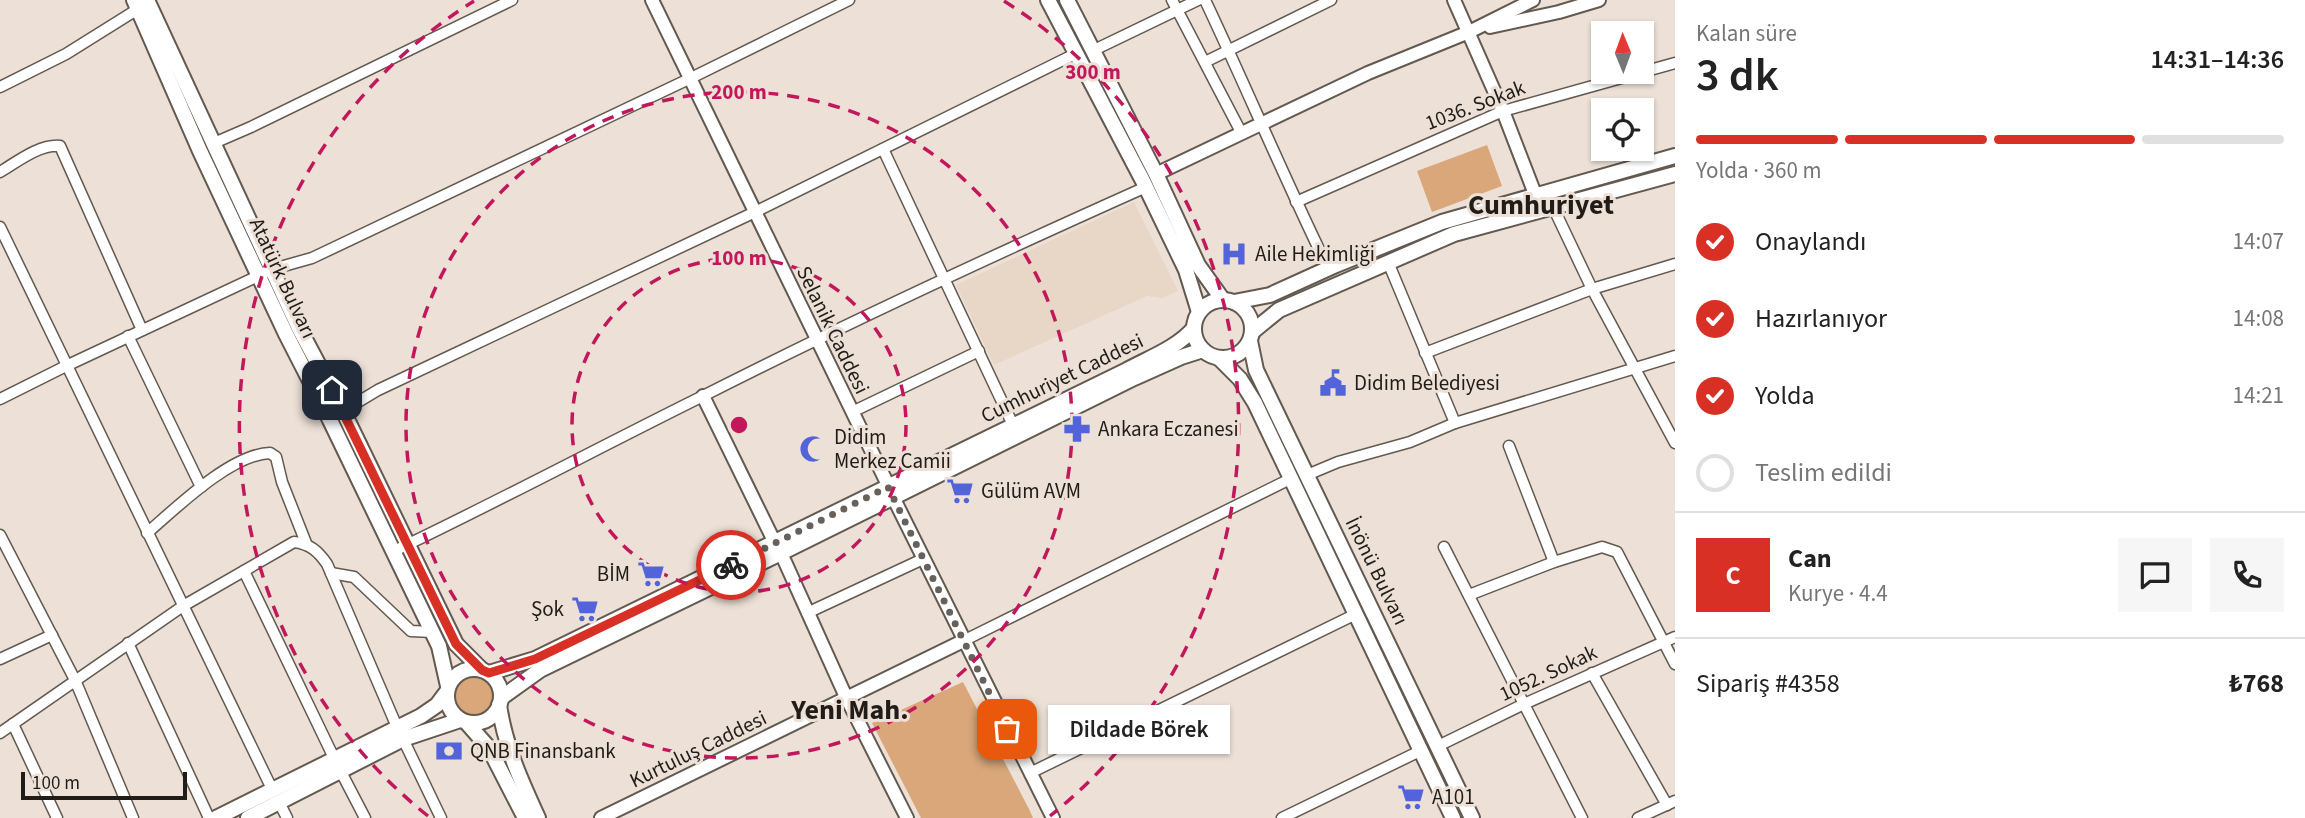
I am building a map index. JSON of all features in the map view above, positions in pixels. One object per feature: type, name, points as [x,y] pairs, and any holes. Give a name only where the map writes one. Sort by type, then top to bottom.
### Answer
[{"type":"main road","points":[[1048,0],[1146,187],[1186,270],[1199,312],[1194,328],[1198,344],[1203,350],[1219,358],[1227,358],[1240,352],[1251,336],[1279,310],[1454,234],[1675,174]]},
{"type":"main road","points":[[1068,0],[1156,174],[1198,265],[1229,301],[1248,314],[1251,336]]},
{"type":"main road","name":"Atatürk Bulvarı","points":[[144,2],[214,143],[299,328],[343,411],[456,644],[485,672]]},
{"type":"main road","name":"Atatürk Bulvarı","points":[[144,2],[200,151],[433,632],[443,658],[447,690]]},
{"type":"main road","points":[[1075,54],[1092,51]]},
{"type":"main road","points":[[1199,312],[1214,301],[1270,295],[1328,268],[1442,222],[1675,156]]},
{"type":"main road","name":"Cumhuriyet Caddesi","points":[[891,492],[1013,425],[1163,351],[1187,337],[1194,328]]},
{"type":"main road","name":"İnönü Bulvarı","points":[[1251,336],[1256,370],[1472,818]]},
{"type":"main road","name":"Cumhuriyet Caddesi","points":[[500,702],[540,670],[778,548],[1134,377],[1203,350]]},
{"type":"main road","name":"İnönü Bulvarı","points":[[1219,358],[1240,379],[1255,403],[1453,818]]},
{"type":"main road","name":"Cumhuriyet Caddesi","points":[[485,672],[535,659],[778,548]]},
{"type":"main road","points":[[216,818],[276,795],[400,733],[437,705],[451,680],[468,669],[485,672],[498,684],[503,729],[511,757],[538,818]]},
{"type":"main road","points":[[447,690],[449,708],[489,748],[525,818]]},
{"type":"main road","points":[[400,733],[464,721],[483,722],[490,718],[500,702]]},
{"type":"main road","points":[[248,818],[276,795]]},
{"type":"street","points":[[214,143],[512,0]]},
{"type":"street","name":"Selanik Caddesi","points":[[652,0],[963,641],[1053,818]]},
{"type":"street","points":[[0,399],[258,275],[312,258],[849,0]]},
{"type":"street","points":[[1092,51],[1174,5],[1198,0]]},
{"type":"street","points":[[1205,0],[1328,268]]},
{"type":"street","points":[[1205,62],[1331,0]]},
{"type":"street","points":[[1454,0],[1503,111],[1535,194]]},
{"type":"street","points":[[1156,174],[1368,73],[1469,32],[1533,0]]},
{"type":"street","points":[[1469,32],[1599,0]]},
{"type":"street","points":[[0,87],[66,54],[144,2]]},
{"type":"street","points":[[1174,5],[1242,134]]},
{"type":"street","points":[[343,411],[379,390],[755,212],[1075,54]]},
{"type":"street","name":"1036. Sokak","points":[[1296,202],[1503,111],[1675,63]]},
{"type":"street","points":[[0,172],[38,150],[60,146],[142,330]]},
{"type":"street","points":[[883,149],[1013,425]]},
{"type":"street","points":[[394,551],[945,278],[1146,187]]},
{"type":"street","points":[[1553,207],[1592,289],[1675,443]]},
{"type":"street","points":[[0,227],[287,818]]},
{"type":"street","points":[[1388,262],[1455,423]]},
{"type":"street","points":[[1425,354],[1592,289],[1675,264]]},
{"type":"street","points":[[128,336],[201,487]]},
{"type":"street","points":[[852,411],[979,351]]},
{"type":"street","points":[[1307,475],[1338,462],[1410,442],[1455,423],[1675,356]]},
{"type":"street","points":[[703,396],[778,548],[846,697],[907,818]]},
{"type":"street","points":[[1508,446],[1554,562]]},
{"type":"street","points":[[147,533],[201,487],[243,460],[270,453],[276,457],[282,482],[306,543]]},
{"type":"street","points":[[963,641],[1290,479]]},
{"type":"street","points":[[0,535],[75,680],[133,818]]},
{"type":"street","points":[[0,733],[183,606],[294,542],[306,543],[319,552],[331,573],[400,733],[442,818]]},
{"type":"street","points":[[1444,547],[1581,818]]},
{"type":"street","points":[[1469,595],[1554,562],[1602,547],[1617,552],[1675,664]]},
{"type":"street","points":[[807,613],[923,559]]},
{"type":"street","points":[[244,571],[365,818]]},
{"type":"street","points":[[331,573],[354,577],[411,631],[433,632]]},
{"type":"street","points":[[1030,773],[1356,614]]},
{"type":"street","points":[[0,659],[52,635]]},
{"type":"street","name":"1052. Sokak","points":[[1438,746],[1524,704],[1675,637]]},
{"type":"street","name":"Kurtuluş Caddesi","points":[[601,818],[963,641]]},
{"type":"street","points":[[128,643],[209,818]]},
{"type":"street","points":[[1592,673],[1671,803],[1638,818]]},
{"type":"street","points":[[13,724],[57,818]]},
{"type":"street","points":[[1282,818],[1422,750]]},
{"type":"shaded area","points":[[1487,145],[1502,186],[1432,212],[1417,171]]},
{"type":"shaded area","points":[[1134,202],[1178,291],[1162,298],[1147,296],[994,365],[956,285]]},
{"type":"shaded area","points":[[473,676],[487,682],[493,696],[487,710],[473,716],[459,710],[453,696],[459,682]]},
{"type":"shaded area","points":[[963,682],[1033,818],[921,818],[872,723]]},
{"type":"way so far","points":[[731,565],[888,487],[1007,729]]},
{"type":"place","name":"Aile Hekimliği","points":[[1234,254]]},
{"type":"place","name":"Didim Belediyesi","points":[[1333,383]]},
{"type":"place","name":"Ankara Eczanesi","points":[[1077,429]]},
{"type":"place","name":"Didim Merkez Camii","points":[[813,449]]},
{"type":"place","name":"Gülüm AVM","points":[[960,491]]},
{"type":"place","name":"BİM","points":[[651,574]]},
{"type":"place","name":"Şok","points":[[585,609]]},
{"type":"place","name":"Dildade Börek","points":[[1007,729]]},
{"type":"place","name":"QNB Finansbank","points":[[449,751]]},
{"type":"place","name":"A101","points":[[1411,797]]},
{"type":"district","name":"Cumhuriyet","points":[[1541,204]]},
{"type":"district","name":"Yeni Mah.","points":[[850,709]]},
{"type":"route","points":[[332,390],[456,644],[482,670],[489,673],[535,659],[731,565]]}]
